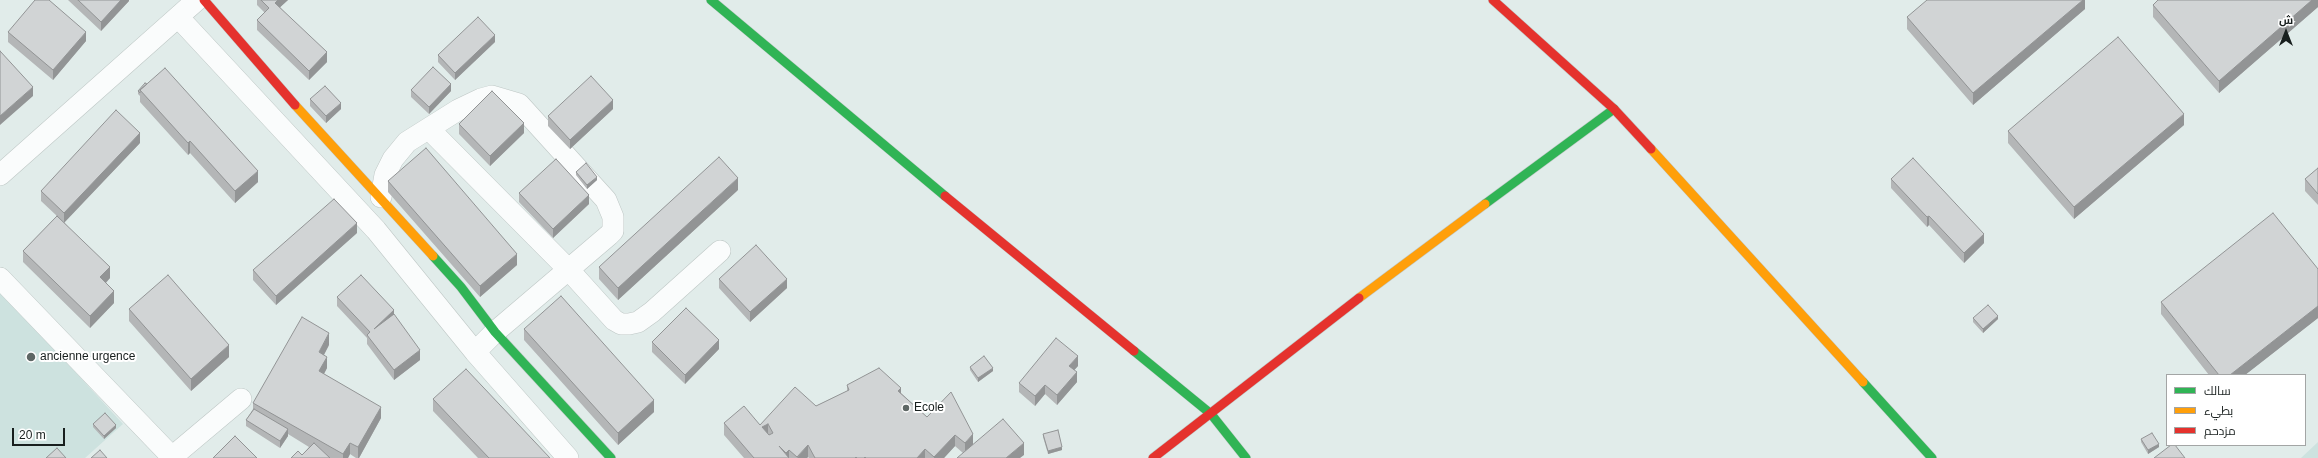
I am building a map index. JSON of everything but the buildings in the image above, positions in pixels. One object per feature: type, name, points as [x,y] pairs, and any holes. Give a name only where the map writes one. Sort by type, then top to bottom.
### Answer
[{"type":"street","points":[[0,175],[179,18],[197,0]]},
{"type":"street","points":[[204,0],[313,125],[381,197],[461,287],[495,332],[611,458]]},
{"type":"street","points":[[711,0],[1017,256],[1211,414],[1246,458]]},
{"type":"street","points":[[1493,0],[1614,109],[1932,458]]},
{"type":"street","points":[[179,18],[304,150],[376,230],[475,352],[568,458]]},
{"type":"street","points":[[381,197],[385,175],[393,159],[407,142],[481,99],[492,96],[519,104],[606,200],[612,210],[614,225],[609,235],[495,332],[475,352]]},
{"type":"street","points":[[1164,455],[1211,414],[1370,290],[1614,109]]},
{"type":"street","points":[[429,129],[568,269],[614,320],[629,324],[652,312],[720,250]]},
{"type":"street","points":[[388,246],[410,229]]},
{"type":"street","points":[[0,278],[173,457],[242,399]]},
{"type":"shaded area","name":"ancienne urgence","points":[[0,290],[123,424],[85,458],[0,458]]},
{"type":"shaded area","points":[[2318,442],[2318,458],[2301,458]]},
{"type":"traffic: fast","points":[[711,0],[945,196]]},
{"type":"traffic: fast","points":[[1485,204],[1614,109]]},
{"type":"traffic: fast","points":[[433,256],[461,287],[495,332],[611,458]]},
{"type":"traffic: fast","points":[[1134,351],[1211,414],[1246,458]]},
{"type":"traffic: fast","points":[[1863,382],[1932,458]]},
{"type":"traffic: slow","points":[[295,105],[433,256]]},
{"type":"traffic: slow","points":[[1651,149],[1863,382]]},
{"type":"traffic: slow","points":[[1359,298],[1485,204]]},
{"type":"traffic: jam","points":[[204,0],[295,105]]},
{"type":"traffic: jam","points":[[1493,0],[1614,109],[1651,149]]},
{"type":"traffic: jam","points":[[945,196],[1134,351]]},
{"type":"traffic: jam","points":[[1153,458],[1359,298]]},
{"type":"place","name":"ancienne urgence","points":[[31,357]]},
{"type":"place","name":"Ecole","points":[[906,408]]}]
